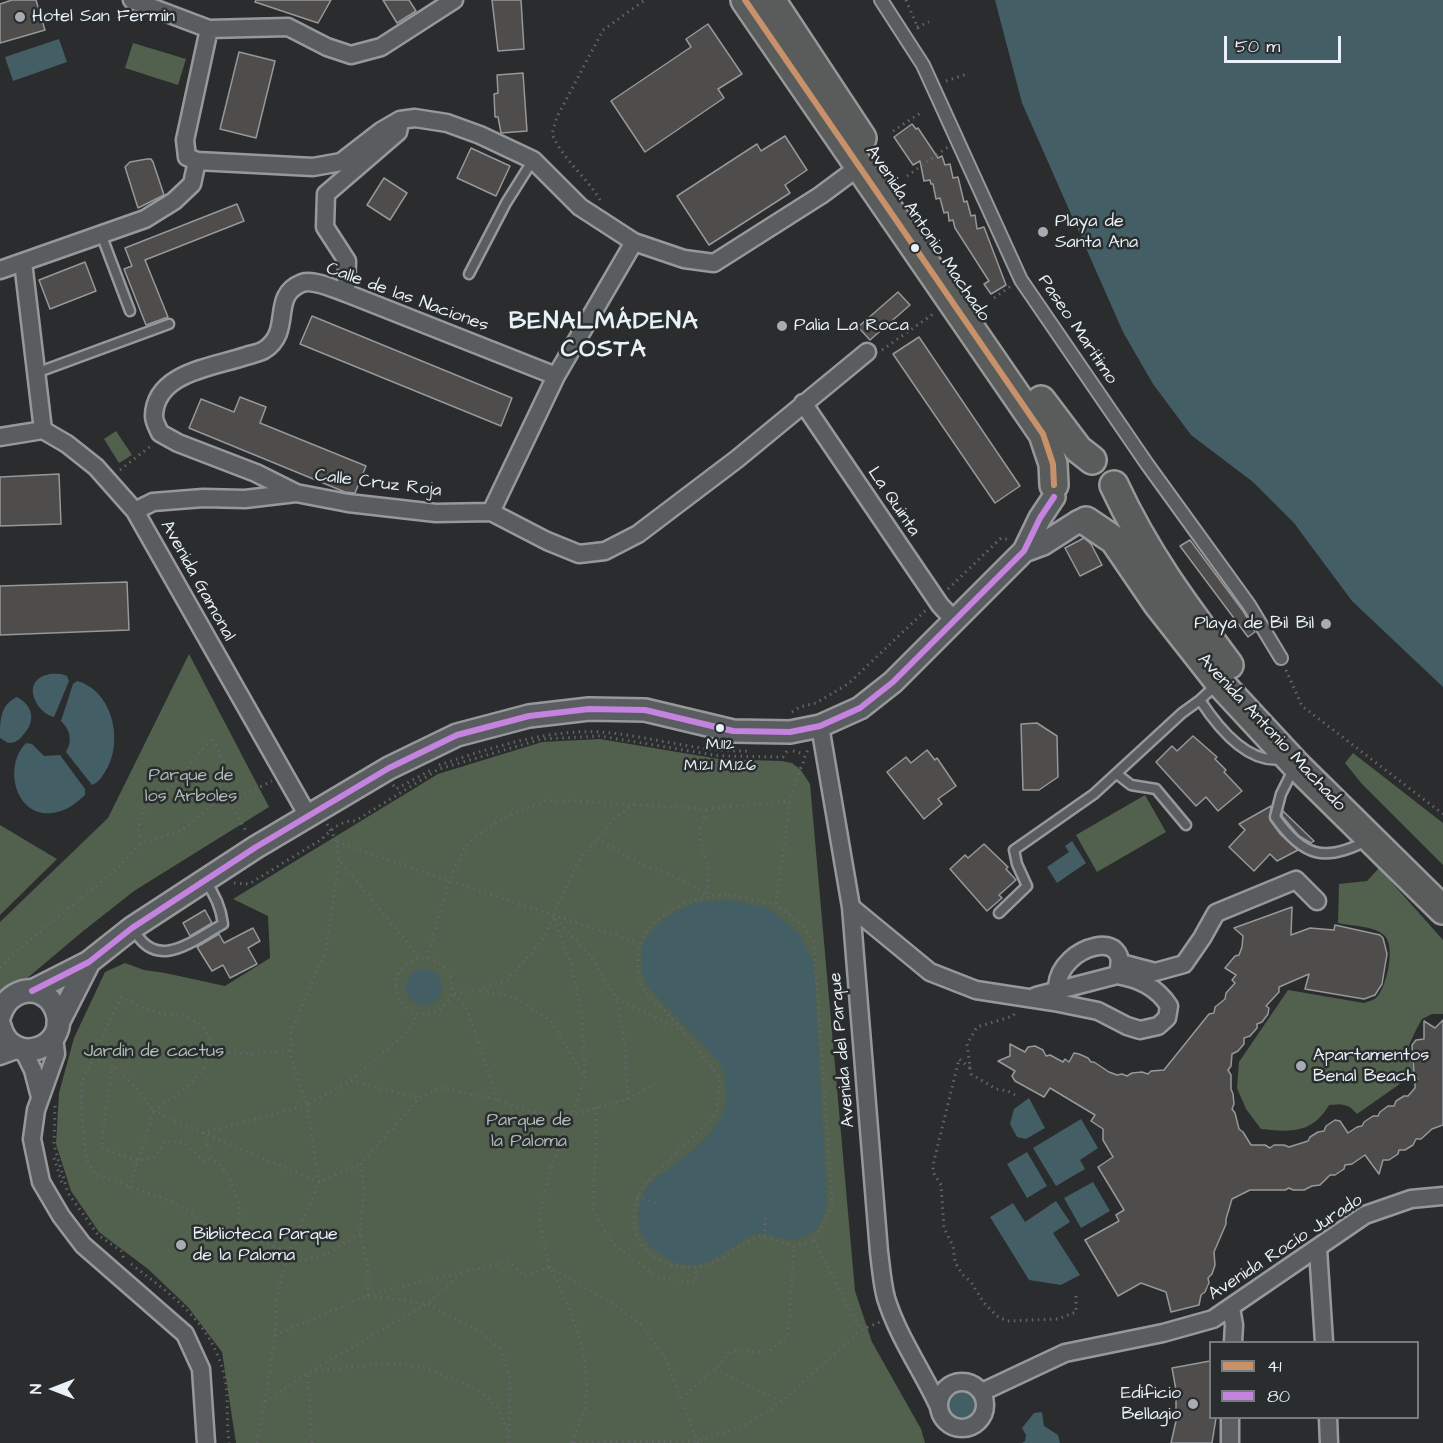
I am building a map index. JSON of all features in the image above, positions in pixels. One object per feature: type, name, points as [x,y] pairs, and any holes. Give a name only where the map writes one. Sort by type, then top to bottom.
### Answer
[{"type":"main road","name":"Avenida Antonio Machado","points":[[745,0],[1043,434],[1053,464],[1051,497]]},
{"type":"main road","name":"Avenida Antonio Machado","points":[[771,0],[1053,418],[1078,449],[1092,460]]},
{"type":"main road","points":[[1083,459],[1099,463],[1109,472],[1114,485],[1111,505],[1105,513],[1083,521],[1063,513],[1051,497],[1057,475],[1072,462],[1083,459]]},
{"type":"main road","name":"Avenida Antonio Machado","points":[[1114,485],[1140,539],[1173,591],[1233,670],[1304,746],[1443,885]]},
{"type":"main road","name":"Avenida Antonio Machado","points":[[1083,521],[1114,540],[1157,603],[1210,691],[1292,760],[1443,910]]},
{"type":"street","points":[[132,0],[209,29],[288,27],[327,47],[351,55],[381,47],[454,0]]},
{"type":"street","name":"Paseo Marítimo","points":[[881,0],[923,65],[1021,280],[1147,464],[1249,605],[1281,658]]},
{"type":"street","points":[[209,29],[185,140],[187,157],[196,161],[313,168],[341,162],[381,131],[400,120],[415,118],[447,123],[480,135],[533,160],[580,207],[634,242],[684,259],[714,263],[821,195],[860,166]]},
{"type":"street","points":[[346,293],[347,261],[325,227],[326,194],[398,132],[400,120]]},
{"type":"street","points":[[0,270],[145,219],[174,201],[192,184],[196,161]]},
{"type":"street","points":[[491,512],[556,376],[634,242]]},
{"type":"street","points":[[0,437],[43,430],[22,262]]},
{"type":"street","name":"Calle de las Naciones","points":[[296,494],[256,473],[178,443],[160,433],[154,418],[158,398],[163,388],[181,378],[263,351],[275,339],[282,325],[285,297],[291,290],[305,282],[346,293],[556,376]]},
{"type":"street","name":"Calle Cruz Roja","points":[[135,511],[153,502],[203,498],[245,499],[296,494],[348,503],[436,513],[491,512],[547,541],[579,554],[605,551],[638,534],[737,459],[803,403],[874,351]]},
{"type":"street","name":"La Quinta","points":[[803,403],[936,600],[954,621]]},
{"type":"street","name":"Avenida Gamonal","points":[[43,430],[67,444],[96,467],[135,511],[308,816]]},
{"type":"street","points":[[0,1015],[4,1005],[14,995],[32,991],[88,962],[132,928],[308,816],[389,768],[457,735],[529,716],[588,709],[645,710],[783,744],[822,736],[885,689],[1024,551],[1051,497]]},
{"type":"street","points":[[1024,551],[1043,544],[1083,521]]},
{"type":"street","name":"Avenida del Parque","points":[[822,736],[851,907],[879,1252],[886,1297],[903,1340],[928,1382],[939,1407]]},
{"type":"street","points":[[1023,999],[1064,989],[1119,969],[1155,972],[1185,964],[1216,913],[1296,880],[1317,901]]},
{"type":"street","points":[[851,907],[930,972],[976,990],[1098,1011],[1140,1030],[1158,1026],[1167,1018],[1169,1006],[1162,995],[1119,969]]},
{"type":"street","points":[[1064,989],[1057,986],[1057,982],[1065,967],[1074,956],[1086,948],[1101,946],[1114,950],[1120,956],[1119,969]]},
{"type":"street","points":[[14,1052],[42,1047],[56,1030],[88,962]]},
{"type":"street","points":[[32,991],[41,994],[54,1005],[56,1030],[56,1054],[32,1139],[40,1182],[61,1216],[83,1245],[185,1334],[201,1370],[206,1443]]},
{"type":"street","points":[[0,1026],[14,1052],[33,1070],[44,1103]]},
{"type":"street","name":"Avenida Rocío Jurado","points":[[982,1392],[1065,1353],[1163,1333],[1213,1319],[1365,1215],[1411,1199],[1443,1196]]},
{"type":"street","points":[[1318,1249],[1324,1341]]},
{"type":"street","points":[[1231,1308],[1234,1325],[1233,1341]]},
{"type":"street","name":"Avenida del Parque","points":[[917,1365],[946,1388]]},
{"type":"street","points":[[959,1443],[939,1407],[942,1393],[946,1388],[961,1381],[969,1382],[982,1392],[986,1407],[969,1443]]},
{"type":"street","points":[[950,1425],[965,1428],[973,1426],[983,1415]]},
{"type":"street","points":[[1230,1419],[1230,1443]]},
{"type":"street","points":[[1328,1419],[1329,1443]]},
{"type":"lane","points":[[469,274],[506,203],[533,160]]},
{"type":"lane","points":[[101,234],[130,311]]},
{"type":"lane","points":[[36,373],[169,324]]},
{"type":"lane","points":[[999,913],[1027,886],[1017,864],[1014,850],[1094,794],[1182,713],[1210,691]]},
{"type":"lane","points":[[1292,760],[1275,816],[1284,829],[1309,851],[1320,854],[1340,853],[1371,839]]},
{"type":"lane","points":[[1117,774],[1131,785],[1156,789],[1186,825]]},
{"type":"lane","points":[[132,928],[138,938],[153,950],[174,952],[223,924],[221,911],[212,890],[204,881]]},
{"type":"path","points":[[603,222],[602,205],[593,189],[562,154],[552,134],[557,117],[603,30],[645,0]]},
{"type":"path","points":[[917,27],[929,22]]},
{"type":"path","points":[[893,131],[922,112]]},
{"type":"path","points":[[907,176],[944,148],[958,144]]},
{"type":"path","points":[[994,298],[1013,285]]},
{"type":"path","points":[[874,351],[942,308]]},
{"type":"path","points":[[106,479],[141,456]]},
{"type":"path","points":[[331,830],[347,821],[355,821],[439,769],[542,739],[600,736],[720,756],[783,757],[784,721],[788,716],[800,707],[816,703],[848,684],[1001,538],[1014,540],[1024,551]]},
{"type":"path","points":[[1281,658],[1302,706],[1443,814]]},
{"type":"path","points":[[392,783],[396,789],[440,765],[540,735],[600,732],[720,752],[754,751]]},
{"type":"path","points":[[776,904],[790,801],[803,766],[804,754],[822,736]]},
{"type":"path","points":[[0,968],[14,953],[117,869],[141,843],[181,831],[216,802],[224,763],[212,737],[174,784],[146,804],[138,829],[141,843]]},
{"type":"path","points":[[783,744],[804,754]]},
{"type":"path","points":[[216,802],[230,802],[284,774]]},
{"type":"path","points":[[427,958],[449,881],[459,858],[473,839],[498,820],[546,801],[706,809],[790,801]]},
{"type":"path","points":[[230,802],[242,823]]},
{"type":"path","points":[[452,994],[480,990],[507,980],[545,937],[578,861],[614,819],[634,804]]},
{"type":"path","points":[[706,809],[699,836],[707,861],[708,896]]},
{"type":"path","points":[[257,1443],[275,1335],[277,1296],[289,1253],[319,1182],[307,1105],[294,1069],[291,1032],[326,949],[339,860],[337,842],[327,824],[335,818]]},
{"type":"path","points":[[597,839],[641,864],[686,881],[708,896]]},
{"type":"path","points":[[337,842],[639,943]]},
{"type":"path","points":[[339,860],[420,958]]},
{"type":"path","points":[[728,895],[776,904],[802,925],[814,942],[832,1205],[814,1240],[794,1246],[758,1236],[711,1263],[696,1268],[668,1265],[650,1255],[638,1239],[633,1220],[636,1197],[645,1184],[716,1114],[720,1077],[645,992],[637,968],[639,943],[653,922],[671,910],[708,896],[728,895]]},
{"type":"path","points":[[553,916],[590,955],[617,999],[628,1099]]},
{"type":"path","points":[[553,916],[571,963],[582,1015],[585,1079],[548,1177],[539,1221],[550,1267],[569,1305],[586,1368],[585,1406],[573,1443],[698,1442],[746,1425],[782,1401],[861,1330],[893,1316]]},
{"type":"path","points":[[427,958],[435,960],[448,970],[451,977],[452,994],[448,1002],[433,1013],[415,1013],[400,1001],[396,983],[398,974],[404,966],[411,961],[427,958]]},
{"type":"path","points":[[480,990],[518,999],[551,1020],[585,1079]]},
{"type":"path","points":[[452,994],[466,1008],[498,1100]]},
{"type":"path","points":[[129,1188],[154,1111],[192,1082],[204,1068],[210,1051],[210,1038],[205,1027],[181,1015],[149,1011],[121,997],[82,1082],[81,1108],[86,1159],[94,1174],[129,1188],[173,1202],[194,1215],[224,1239],[236,1238],[240,1232],[239,1203],[227,1173],[213,1158],[203,1133]]},
{"type":"path","points":[[617,999],[680,1029]]},
{"type":"path","points":[[1015,1095],[1008,1090],[996,1089],[971,1074],[968,1044],[977,1027],[1013,1016],[1023,999]]},
{"type":"path","points":[[203,1133],[307,1105],[350,1081],[409,1030],[415,1021],[415,1013]]},
{"type":"path","points":[[210,1051],[252,1054],[291,1050]]},
{"type":"path","points":[[970,1068],[959,1059],[933,1165],[933,1172],[941,1185],[944,1228],[953,1246],[956,1262],[962,1274],[971,1281],[984,1303],[1007,1322],[1058,1319],[1076,1312],[1077,1295]]},
{"type":"path","points":[[213,1158],[204,1161],[185,1143],[165,1141],[155,1157],[138,1161],[101,1148],[112,1065],[130,1081],[154,1111],[319,1182],[361,1164],[419,1098],[440,1087],[498,1100],[530,1112],[572,1114],[628,1099],[655,1084]]},
{"type":"path","points":[[350,1081],[419,1098]]},
{"type":"path","points":[[44,1103],[51,1111],[50,1148],[66,1195],[95,1238],[178,1300],[204,1328],[219,1358],[225,1380],[229,1443]]},
{"type":"path","points":[[44,1103],[68,1193],[98,1235],[121,1251],[124,1266]]},
{"type":"path","points":[[597,1107],[593,1210],[613,1244],[657,1277],[695,1283],[696,1268]]},
{"type":"path","points":[[361,1164],[364,1187],[360,1233],[368,1268],[368,1295]]},
{"type":"path","points":[[636,1197],[656,1203]]},
{"type":"path","points":[[764,1236],[766,1213]]},
{"type":"path","points":[[240,1232],[289,1253],[301,1261],[327,1254],[360,1233]]},
{"type":"path","points":[[814,1240],[861,1330]]},
{"type":"path","points":[[681,1398],[715,1370],[732,1351],[768,1352],[788,1336],[794,1246]]},
{"type":"path","points":[[275,1335],[368,1295],[464,1271],[509,1261],[524,1276],[550,1267],[611,1303],[642,1325],[666,1360],[698,1442]]},
{"type":"path","points":[[265,1402],[308,1373],[427,1304],[464,1271]]},
{"type":"path","points":[[368,1295],[427,1304],[481,1332],[500,1349],[510,1378],[508,1443]]},
{"type":"path","points":[[177,1306],[201,1334]]},
{"type":"path","points":[[308,1373],[361,1365],[416,1366],[463,1382],[483,1393],[499,1410],[504,1421],[508,1443]]},
{"type":"path","points":[[715,1370],[782,1401]]},
{"type":"path","points":[[308,1373],[312,1443]]},
{"type":"green space","points":[[133,43],[186,59],[178,85],[125,68]]},
{"type":"green space","points":[[116,431],[132,455],[119,463],[104,439]]},
{"type":"green space","name":"Parque de los Arboles","points":[[189,654],[269,807],[134,891],[0,1001],[0,922],[108,818]]},
{"type":"green space","name":"Parque de la Paloma","points":[[600,739],[719,759],[792,763],[800,769],[810,784],[855,1291],[872,1342],[921,1429],[925,1443],[236,1443],[222,1352],[188,1307],[148,1269],[99,1232],[71,1191],[56,1144],[59,1093],[74,1038],[105,972],[125,963],[144,970],[225,986],[270,958],[268,916],[233,899],[438,774],[542,742]]},
{"type":"green space","points":[[1353,753],[1443,823],[1443,865],[1362,784],[1345,763]]},
{"type":"green space","points":[[1145,795],[1166,832],[1097,872],[1076,835]]},
{"type":"green space","points":[[0,825],[57,859],[0,915]]},
{"type":"green space","points":[[1379,868],[1443,940],[1443,1014],[1432,1014],[1422,1019],[1417,1028],[1409,1045],[1414,1074],[1357,1114],[1344,1105],[1329,1105],[1315,1121],[1300,1129],[1282,1131],[1261,1129],[1246,1109],[1237,1088],[1239,1062],[1288,990],[1364,1003],[1376,998],[1381,992],[1389,966],[1388,940],[1380,932],[1338,923],[1339,884],[1367,881]]},
{"type":"water","points":[[995,0],[1443,0],[1443,687],[1352,601],[1294,523],[1253,482],[1191,435],[1153,384],[1123,332],[1022,103]]},
{"type":"water","points":[[59,39],[67,62],[13,81],[5,57]]},
{"type":"water","points":[[48,674],[67,676],[69,681],[54,717],[47,714],[37,704],[33,690],[38,679]]},
{"type":"water","points":[[77,681],[90,687],[100,696],[112,720],[114,747],[111,760],[101,778],[92,785],[66,752],[70,735],[61,721],[73,684]]},
{"type":"water","points":[[17,697],[27,705],[31,719],[28,729],[21,738],[8,743],[0,738],[1,719],[7,704]]},
{"type":"water","points":[[26,743],[32,744],[44,756],[60,755],[85,789],[85,795],[69,808],[50,813],[36,811],[26,804],[19,794],[15,781],[15,767],[18,754]]},
{"type":"water","points":[[1072,841],[1086,863],[1057,883],[1047,867],[1069,852],[1065,846]]},
{"type":"water","points":[[727,900],[770,909],[798,932],[814,964],[827,1203],[819,1226],[804,1237],[791,1240],[757,1234],[714,1259],[692,1265],[681,1264],[661,1255],[645,1239],[639,1224],[640,1201],[652,1181],[696,1148],[717,1124],[723,1112],[726,1097],[725,1081],[719,1062],[648,987],[642,971],[641,956],[643,943],[651,931],[665,918],[694,903]]},
{"type":"water","points":[[424,969],[436,975],[442,987],[436,999],[424,1005],[412,999],[406,987],[412,975]]},
{"type":"water","points":[[1029,1098],[1045,1128],[1026,1139],[1017,1137],[1010,1124],[1014,1109]]},
{"type":"water","points":[[1081,1119],[1098,1148],[1080,1160],[1085,1169],[1056,1186],[1033,1148]]},
{"type":"water","points":[[1027,1152],[1047,1186],[1027,1198],[1007,1164]]},
{"type":"water","points":[[1093,1182],[1110,1211],[1081,1228],[1064,1198]]},
{"type":"water","points":[[1056,1201],[1070,1222],[1053,1233],[1080,1275],[1061,1285],[1029,1280],[990,1217],[1013,1203],[1025,1222]]},
{"type":"water","points":[[963,1385],[976,1391],[982,1404],[976,1417],[963,1423],[950,1417],[944,1404],[950,1391]]},
{"type":"water","points":[[1042,1412],[1044,1426],[1058,1435],[1060,1443],[1022,1443],[1026,1435],[1022,1428],[1034,1413]]},
{"type":"building","name":"Hotel San Fermin","points":[[12,0],[36,0],[45,30],[0,43],[0,4]]},
{"type":"building","points":[[256,0],[331,0],[318,23],[255,2]]},
{"type":"building","points":[[383,0],[409,0],[416,11],[397,23]]},
{"type":"building","points":[[492,0],[521,0],[524,49],[498,51]]},
{"type":"building","points":[[708,24],[742,74],[718,89],[724,98],[645,152],[611,101],[691,47],[686,39]]},
{"type":"building","points":[[239,52],[275,61],[256,138],[220,129]]},
{"type":"building","points":[[523,73],[527,131],[501,133],[498,117],[495,117],[494,94],[498,93],[497,75]]},
{"type":"building","points":[[912,124],[916,129],[918,128],[938,158],[942,156],[945,165],[950,164],[953,178],[958,177],[964,202],[967,201],[971,216],[975,215],[977,229],[984,227],[1006,285],[991,294],[984,284],[989,281],[955,228],[953,220],[949,221],[948,212],[944,213],[940,198],[936,199],[933,184],[930,180],[924,181],[920,161],[913,165],[894,137]]},
{"type":"building","points":[[785,136],[807,170],[785,185],[790,193],[709,245],[677,196],[757,144],[761,151]]},
{"type":"building","points":[[471,148],[510,166],[496,196],[457,178]]},
{"type":"building","points":[[147,159],[153,162],[164,195],[138,208],[125,167],[130,162]]},
{"type":"building","points":[[384,178],[407,193],[390,220],[367,205]]},
{"type":"building","points":[[237,204],[244,221],[145,260],[168,317],[146,325],[124,269],[132,266],[125,248]]},
{"type":"building","points":[[85,262],[96,291],[50,309],[39,280]]},
{"type":"building","points":[[898,292],[910,305],[870,340],[858,327]]},
{"type":"building","points":[[312,316],[512,398],[501,426],[300,344]]},
{"type":"building","points":[[919,337],[1020,486],[995,503],[893,354]]},
{"type":"building","points":[[240,397],[266,407],[260,423],[366,466],[355,493],[345,492],[189,428],[201,399],[234,412]]},
{"type":"building","points":[[59,474],[61,524],[0,526],[0,477]]},
{"type":"building","points":[[1084,538],[1091,544],[1102,565],[1080,576],[1065,548]]},
{"type":"building","points":[[1190,540],[1243,611],[1255,632],[1248,637],[1180,546]]},
{"type":"building","points":[[127,582],[129,630],[0,635],[0,586]]},
{"type":"building","points":[[1037,723],[1057,736],[1058,777],[1039,790],[1023,790],[1021,724]]},
{"type":"building","points":[[1193,736],[1217,757],[1215,759],[1226,770],[1224,772],[1242,791],[1218,811],[1206,797],[1196,806],[1156,762],[1172,746],[1177,751]]},
{"type":"building","points":[[927,750],[935,760],[937,758],[956,786],[938,799],[942,804],[924,819],[887,772],[906,757],[911,763]]},
{"type":"building","points":[[1271,806],[1270,820],[1281,835],[1298,850],[1277,861],[1270,854],[1254,871],[1229,847],[1245,830],[1239,824]]},
{"type":"building","points":[[1283,811],[1314,841],[1311,843],[1299,836],[1282,816]]},
{"type":"building","points":[[984,844],[1008,867],[1006,869],[1016,880],[999,895],[1002,898],[987,911],[950,869],[965,855],[968,858]]},
{"type":"building","points":[[1292,907],[1291,935],[1310,928],[1334,930],[1335,925],[1380,935],[1387,954],[1382,984],[1375,995],[1364,999],[1305,989],[1309,974],[1279,987],[1279,992],[1266,1006],[1269,1008],[1268,1014],[1262,1022],[1257,1024],[1257,1028],[1250,1036],[1244,1038],[1244,1044],[1238,1051],[1232,1054],[1231,1066],[1228,1070],[1231,1075],[1233,1094],[1232,1109],[1239,1129],[1251,1145],[1265,1145],[1270,1148],[1274,1145],[1289,1147],[1308,1141],[1318,1132],[1324,1131],[1326,1126],[1335,1120],[1340,1121],[1348,1133],[1362,1126],[1364,1122],[1373,1116],[1378,1116],[1388,1106],[1394,1106],[1396,1101],[1408,1096],[1415,1088],[1418,1079],[1414,1073],[1412,1045],[1416,1040],[1424,1039],[1424,1021],[1435,1028],[1443,1020],[1443,1125],[1432,1129],[1421,1139],[1416,1139],[1413,1145],[1405,1150],[1399,1150],[1398,1154],[1389,1160],[1383,1160],[1379,1174],[1365,1155],[1352,1164],[1345,1165],[1344,1169],[1335,1175],[1330,1175],[1320,1185],[1304,1190],[1289,1188],[1250,1190],[1232,1199],[1226,1224],[1214,1252],[1215,1265],[1208,1278],[1209,1283],[1205,1292],[1201,1295],[1199,1305],[1171,1312],[1166,1292],[1141,1283],[1118,1296],[1085,1240],[1119,1221],[1116,1215],[1124,1210],[1098,1167],[1113,1157],[1103,1140],[1103,1129],[1091,1121],[1095,1115],[1050,1088],[1044,1097],[1015,1081],[1012,1076],[1015,1071],[998,1061],[1010,1056],[1010,1044],[1025,1052],[1028,1047],[1035,1046],[1043,1050],[1046,1056],[1050,1055],[1063,1062],[1065,1059],[1069,1062],[1074,1053],[1079,1054],[1117,1075],[1127,1076],[1142,1072],[1148,1074],[1151,1071],[1164,1070],[1209,1014],[1214,1013],[1215,1007],[1225,999],[1226,993],[1235,983],[1232,980],[1236,975],[1225,968],[1235,956],[1239,955],[1242,947],[1243,936],[1234,928]]},
{"type":"building","points":[[205,910],[212,923],[190,936],[183,923]]},
{"type":"building","points":[[253,928],[260,941],[248,948],[257,964],[230,978],[223,965],[212,971],[197,947],[219,934],[224,943]]},
{"type":"building","name":"Edificio Bellagio","points":[[1209,1361],[1209,1419],[1216,1419],[1212,1443],[1171,1443],[1176,1421],[1176,1390],[1172,1368]]},
{"type":"transit line","name":"41","points":[[745,0],[1043,434],[1053,464],[1054,485]]},
{"type":"transit line","name":"80","points":[[32,991],[89,962],[132,928],[256,847],[389,768],[457,735],[529,716],[589,709],[645,710],[733,731],[790,732],[820,726],[860,708],[893,682],[1024,551],[1040,518],[1054,497]]},
{"type":"place","name":"Hotel San Fermin","points":[[20,17]]},
{"type":"place","name":"Playa de Santa Ana","points":[[1043,232]]},
{"type":"place","name":"Palia La Roca","points":[[782,326]]},
{"type":"place","name":"Playa de Bil Bil","points":[[1326,624]]},
{"type":"place","name":"M.112 M.121 M.126","points":[[720,728]]},
{"type":"place","name":"Apartamentos Benal Beach","points":[[1301,1066]]},
{"type":"place","name":"Biblioteca Parque de la Paloma","points":[[181,1245]]},
{"type":"place","name":"Edificio Bellagio","points":[[1193,1404]]},
{"type":"district","name":"BENALMÁDENA COSTA","points":[[604,337]]},
{"type":"park label","name":"Jardín de cactus","points":[[154,1052]]}]
